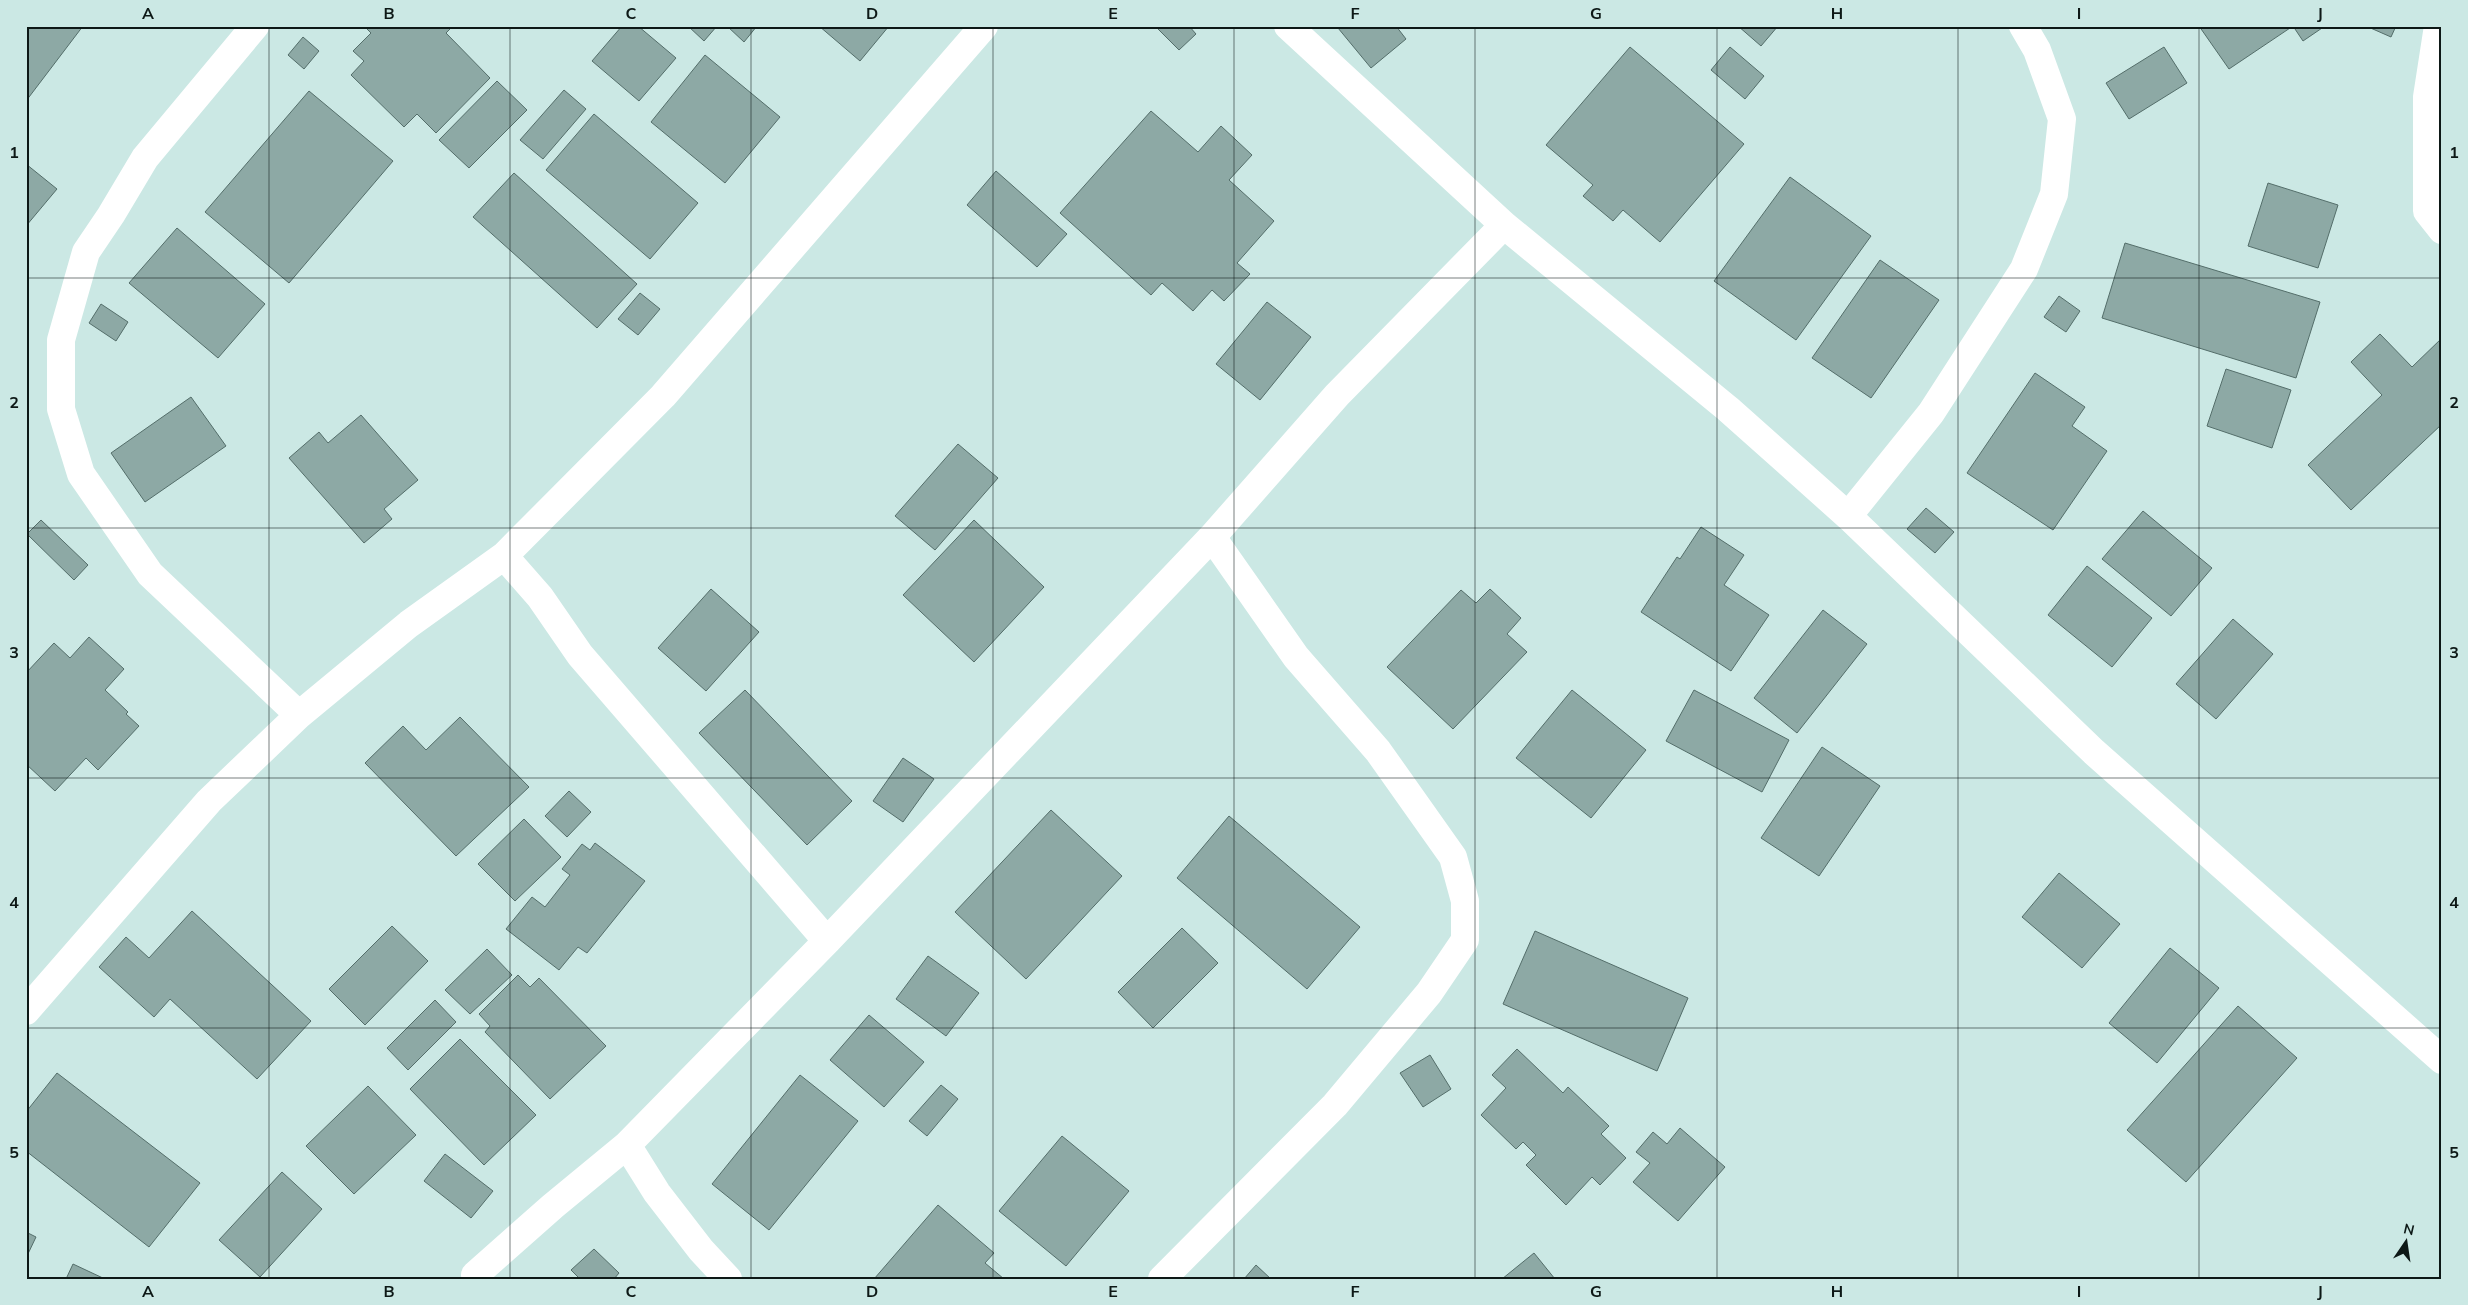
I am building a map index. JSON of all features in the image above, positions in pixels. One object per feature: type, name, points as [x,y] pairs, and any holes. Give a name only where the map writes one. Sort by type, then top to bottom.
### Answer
[{"type":"street","points":[[255,26],[145,158],[111,215],[86,252],[61,340],[61,409],[82,474],[150,574],[299,715]]},
{"type":"street","points":[[26,1012],[208,801],[299,715],[410,624],[504,556],[663,396],[984,26]]},
{"type":"street","points":[[1288,26],[1504,225],[1728,409],[1848,516],[2094,752],[2442,1060]]},
{"type":"street","points":[[1848,516],[1931,413],[2024,269],[2054,194],[2062,119],[2037,50],[2023,26]]},
{"type":"street","points":[[2438,26],[2427,97],[2427,211],[2442,230]]},
{"type":"street","points":[[475,1275],[553,1206],[627,1145],[827,941],[1212,537],[1337,395],[1504,225]]},
{"type":"street","points":[[1162,1279],[1335,1105],[1430,993],[1464,940],[1464,901],[1452,856],[1378,751],[1296,657],[1212,537]]},
{"type":"street","points":[[504,556],[540,597],[580,655],[827,941]]},
{"type":"street","points":[[627,1145],[657,1193],[701,1250],[728,1279]]},
{"type":"building","points":[[26,26],[83,26],[26,101]]},
{"type":"building","points":[[364,26],[453,26],[446,33],[490,78],[436,133],[417,114],[404,127],[351,75],[364,61],[353,51],[371,33]]},
{"type":"building","points":[[622,26],[638,26],[676,58],[639,101],[592,61]]},
{"type":"building","points":[[688,26],[717,26],[704,41]]},
{"type":"building","points":[[727,26],[757,26],[744,42]]},
{"type":"building","points":[[819,26],[889,26],[860,61]]},
{"type":"building","points":[[1159,26],[1189,26],[1196,34],[1179,50],[1157,28]]},
{"type":"building","points":[[1340,26],[1396,26],[1406,39],[1371,68],[1338,28]]},
{"type":"building","points":[[1738,26],[1778,26],[1761,46]]},
{"type":"building","points":[[2199,26],[2293,26],[2229,69]]},
{"type":"building","points":[[2293,26],[2325,26],[2303,41]]},
{"type":"building","points":[[2366,26],[2396,26],[2391,37]]},
{"type":"building","points":[[303,37],[319,51],[304,69],[288,55]]},
{"type":"building","points":[[1630,47],[1744,144],[1660,242],[1623,210],[1613,221],[1583,196],[1593,185],[1546,145]]},
{"type":"building","points":[[1730,47],[1764,76],[1745,99],[1711,70]]},
{"type":"building","points":[[2164,47],[2187,83],[2129,119],[2106,83]]},
{"type":"building","points":[[705,55],[780,117],[725,183],[651,122]]},
{"type":"building","points":[[497,81],[527,110],[469,168],[439,140]]},
{"type":"building","points":[[564,90],[586,109],[543,159],[520,140]]},
{"type":"building","points":[[309,91],[393,161],[289,283],[205,212]]},
{"type":"building","points":[[1151,111],[1198,152],[1221,126],[1252,155],[1229,180],[1274,221],[1237,263],[1250,274],[1224,301],[1212,290],[1193,311],[1162,283],[1151,295],[1060,213]]},
{"type":"building","points":[[594,114],[698,203],[650,259],[546,170]]},
{"type":"building","points":[[26,164],[57,189],[26,226]]},
{"type":"building","points":[[996,171],[1067,234],[1037,267],[967,205]]},
{"type":"building","points":[[514,173],[637,284],[597,328],[473,217]]},
{"type":"building","points":[[1790,177],[1871,236],[1796,340],[1714,281]]},
{"type":"building","points":[[2268,183],[2338,205],[2318,268],[2248,246]]},
{"type":"building","points":[[177,228],[265,304],[218,358],[129,283]]},
{"type":"building","points":[[2125,243],[2320,302],[2296,378],[2102,318]]},
{"type":"building","points":[[1880,260],[1939,300],[1871,398],[1812,358]]},
{"type":"building","points":[[640,293],[660,309],[638,335],[618,319]]},
{"type":"building","points":[[2059,296],[2080,311],[2066,332],[2044,317]]},
{"type":"building","points":[[1267,302],[1311,337],[1260,400],[1216,364]]},
{"type":"building","points":[[101,304],[128,322],[116,341],[89,323]]},
{"type":"building","points":[[2380,334],[2412,367],[2442,338],[2442,424],[2351,510],[2308,465],[2382,395],[2351,362]]},
{"type":"building","points":[[2226,369],[2291,390],[2272,448],[2207,426]]},
{"type":"building","points":[[2035,373],[2085,407],[2072,426],[2107,451],[2053,530],[1967,473]]},
{"type":"building","points":[[191,397],[226,446],[145,502],[111,453]]},
{"type":"building","points":[[361,415],[418,480],[384,509],[392,519],[364,543],[289,458],[319,432],[328,443]]},
{"type":"building","points":[[958,444],[998,478],[935,550],[895,516]]},
{"type":"building","points":[[1926,508],[1954,532],[1935,553],[1907,529]]},
{"type":"building","points":[[2143,511],[2212,568],[2171,616],[2102,559]]},
{"type":"building","points":[[41,520],[88,565],[74,580],[27,534]]},
{"type":"building","points":[[974,520],[1044,587],[974,662],[903,595]]},
{"type":"building","points":[[1701,527],[1744,555],[1724,585],[1769,615],[1731,671],[1641,612],[1677,557],[1680,559]]},
{"type":"building","points":[[2087,566],[2152,618],[2112,667],[2048,615]]},
{"type":"building","points":[[711,589],[759,632],[706,691],[658,648]]},
{"type":"building","points":[[1490,589],[1521,618],[1507,634],[1527,652],[1453,729],[1387,667],[1461,590],[1476,603]]},
{"type":"building","points":[[1823,610],[1867,644],[1797,733],[1754,698]]},
{"type":"building","points":[[2233,619],[2273,654],[2216,719],[2176,684]]},
{"type":"building","points":[[89,637],[124,669],[105,690],[128,712],[126,714],[139,726],[98,770],[86,758],[55,791],[26,764],[26,673],[54,643],[70,658]]},
{"type":"building","points":[[745,690],[852,801],[807,845],[699,733]]},
{"type":"building","points":[[1572,690],[1646,750],[1591,818],[1516,758]]},
{"type":"building","points":[[1694,690],[1789,740],[1762,792],[1666,741]]},
{"type":"building","points":[[460,717],[529,787],[456,856],[365,763],[403,726],[426,750]]},
{"type":"building","points":[[1822,747],[1880,786],[1819,876],[1761,838]]},
{"type":"building","points":[[903,758],[934,779],[903,822],[873,801]]},
{"type":"building","points":[[569,791],[591,812],[567,837],[545,816]]},
{"type":"building","points":[[1051,810],[1122,876],[1026,979],[955,912]]},
{"type":"building","points":[[1229,816],[1360,927],[1307,989],[1177,878]]},
{"type":"building","points":[[524,819],[561,857],[515,901],[478,864]]},
{"type":"building","points":[[595,843],[645,881],[587,953],[578,947],[559,970],[506,929],[532,897],[545,907],[570,875],[562,869],[582,844],[590,850]]},
{"type":"building","points":[[2059,873],[2120,924],[2082,968],[2022,917]]},
{"type":"building","points":[[192,911],[311,1021],[257,1079],[170,999],[154,1017],[99,967],[126,937],[149,958]]},
{"type":"building","points":[[392,926],[428,961],[365,1025],[329,989]]},
{"type":"building","points":[[1182,928],[1218,963],[1153,1028],[1118,992]]},
{"type":"building","points":[[1535,931],[1688,998],[1657,1071],[1503,1004]]},
{"type":"building","points":[[2170,948],[2219,988],[2157,1063],[2109,1023]]},
{"type":"building","points":[[487,949],[512,975],[470,1014],[445,990]]},
{"type":"building","points":[[928,956],[979,993],[946,1036],[896,999]]},
{"type":"building","points":[[518,975],[530,987],[539,978],[606,1046],[550,1099],[485,1032],[490,1026],[479,1014]]},
{"type":"building","points":[[435,1000],[456,1022],[408,1070],[387,1048]]},
{"type":"building","points":[[2238,1006],[2297,1058],[2186,1182],[2127,1130]]},
{"type":"building","points":[[869,1015],[924,1062],[884,1107],[830,1060]]},
{"type":"building","points":[[460,1039],[536,1115],[484,1165],[410,1089]]},
{"type":"building","points":[[1517,1049],[1563,1093],[1568,1087],[1609,1126],[1601,1134],[1626,1158],[1600,1185],[1592,1177],[1566,1205],[1526,1165],[1536,1155],[1523,1142],[1516,1149],[1481,1115],[1506,1088],[1492,1075]]},
{"type":"building","points":[[1430,1055],[1451,1089],[1423,1107],[1400,1073]]},
{"type":"building","points":[[57,1073],[200,1183],[149,1247],[26,1151],[26,1112]]},
{"type":"building","points":[[800,1075],[858,1121],[769,1230],[712,1184]]},
{"type":"building","points":[[941,1085],[958,1099],[927,1136],[909,1121]]},
{"type":"building","points":[[368,1086],[416,1135],[354,1194],[306,1146]]},
{"type":"building","points":[[1680,1128],[1725,1167],[1678,1221],[1633,1182],[1650,1163],[1636,1152],[1653,1132],[1667,1144]]},
{"type":"building","points":[[1062,1136],[1129,1191],[1066,1266],[999,1211]]},
{"type":"building","points":[[445,1154],[493,1191],[471,1218],[424,1181]]},
{"type":"building","points":[[282,1172],[322,1209],[260,1277],[219,1240]]},
{"type":"building","points":[[938,1205],[994,1253],[985,1263],[1004,1279],[874,1279]]},
{"type":"building","points":[[26,1232],[36,1237],[26,1258]]},
{"type":"building","points":[[594,1249],[619,1273],[614,1279],[580,1279],[571,1270]]},
{"type":"building","points":[[1534,1253],[1555,1279],[1502,1279]]},
{"type":"building","points":[[73,1264],[105,1279],[66,1279]]},
{"type":"building","points":[[1256,1265],[1271,1279],[1244,1279]]}]
